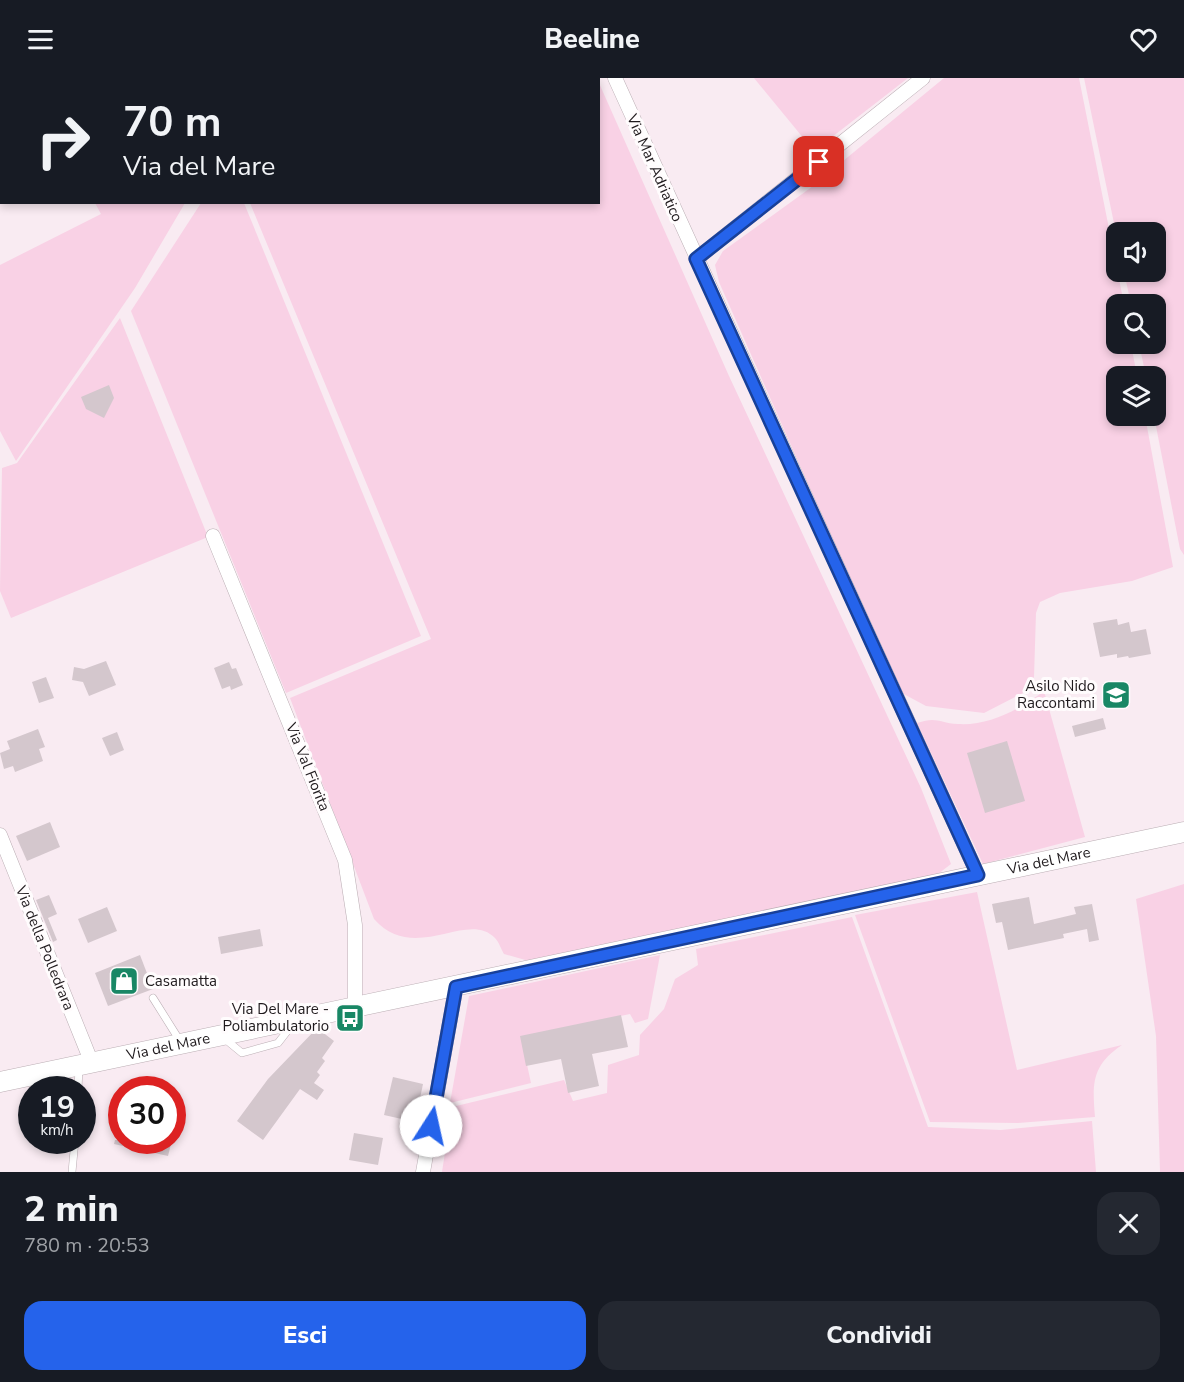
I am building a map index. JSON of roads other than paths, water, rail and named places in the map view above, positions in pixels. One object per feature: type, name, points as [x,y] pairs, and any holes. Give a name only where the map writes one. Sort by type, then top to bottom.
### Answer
[{"type":"main road","name":"Via del Mare","points":[[2,1080],[456,987],[1184,832]]},
{"type":"street","name":"Via Mar Adriatico","points":[[615,78],[978,875]]},
{"type":"street","points":[[696,259],[924,78]]},
{"type":"street","name":"Via Val Fiorita","points":[[213,536],[345,860],[355,925],[355,1007]]},
{"type":"street","name":"Via della Polledrara","points":[[0,835],[85,1063]]},
{"type":"street","points":[[423,1172],[456,987]]},
{"type":"lane","points":[[153,998],[175,1030],[180,1043]]},
{"type":"lane","points":[[82,1076],[85,1063]]},
{"type":"lane","points":[[72,1172],[74,1154]]},
{"type":"place","name":"Asilo Nido Raccontami","points":[[1116,695]]},
{"type":"place","name":"Casamatta","points":[[124,981]]},
{"type":"place","name":"Via Del Mare - Poliambulatorio","points":[[350,1018]]}]
